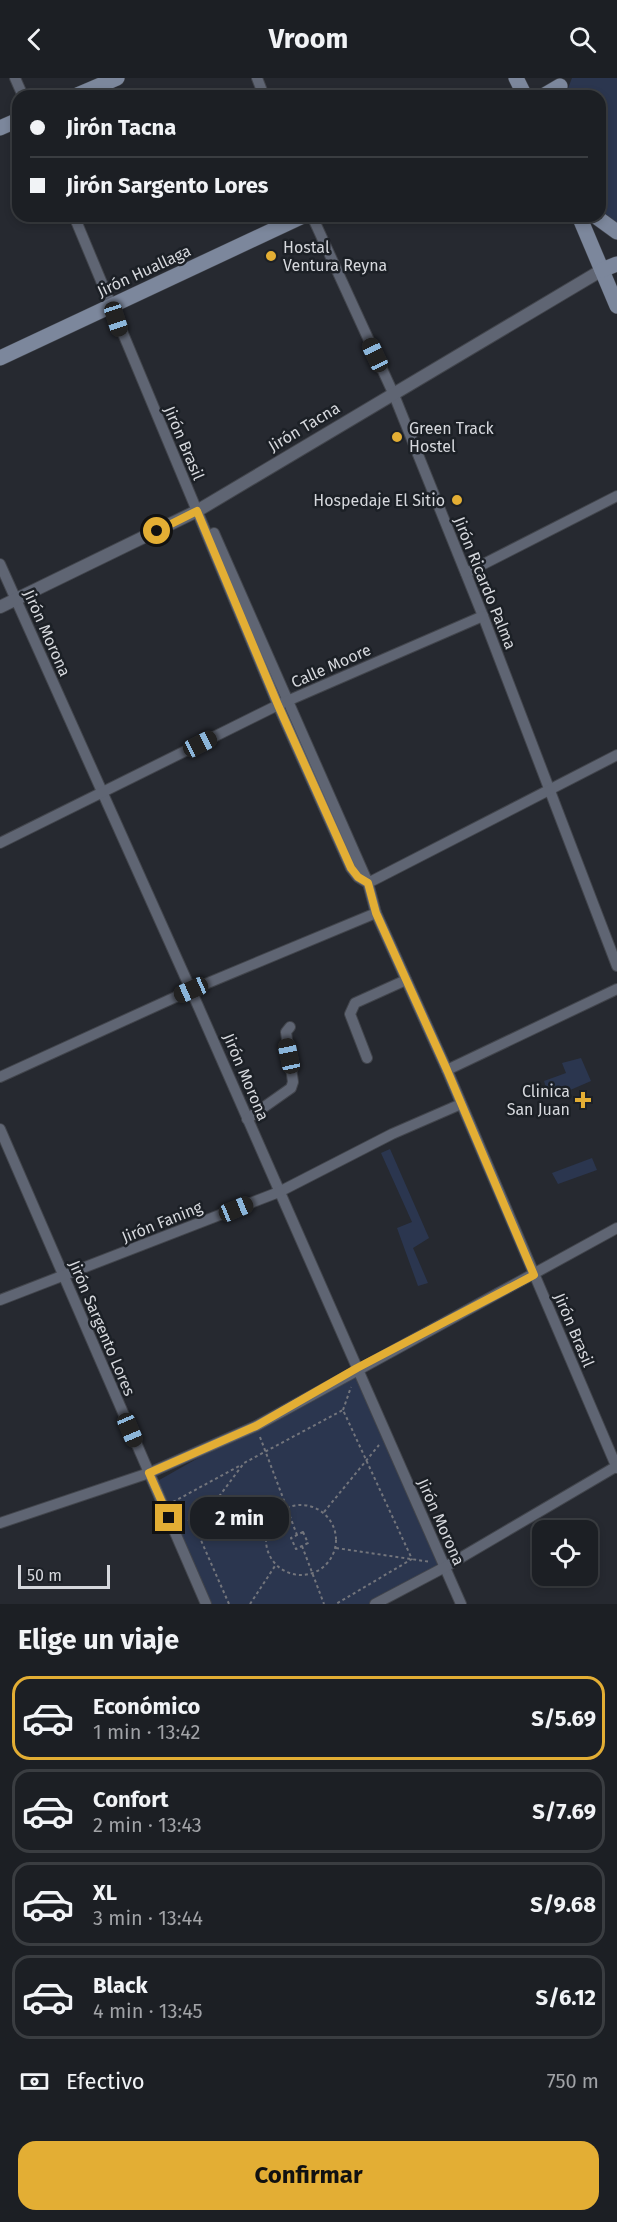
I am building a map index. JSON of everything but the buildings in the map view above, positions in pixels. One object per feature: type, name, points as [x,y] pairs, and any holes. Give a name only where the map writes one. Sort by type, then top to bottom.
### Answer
[{"type":"main road","points":[[89,90],[117,78]]},
{"type":"main road","name":"Jirón Huallaga","points":[[0,358],[290,222]]},
{"type":"main road","points":[[582,222],[617,306]]},
{"type":"main road","points":[[603,222],[617,232]]},
{"type":"main road","name":"Jirón Tacna","points":[[602,270],[617,264]]},
{"type":"street","points":[[77,222],[112,306]]},
{"type":"street","name":"Jirón Ricardo Palma","points":[[315,222],[393,395],[466,573],[617,966]]},
{"type":"street","name":"Jirón Tacna","points":[[0,607],[200,509],[602,270]]},
{"type":"street","name":"Jirón Brasil","points":[[112,306],[126,329],[245,613],[278,705],[351,868],[358,877],[368,883],[376,913],[447,1070],[617,1467]]},
{"type":"street","points":[[466,573],[617,496]]},
{"type":"street","name":"Jirón Morona","points":[[0,564],[191,990],[461,1604]]},
{"type":"street","points":[[245,613],[289,701],[368,883],[617,755]]},
{"type":"street","name":"Calle Moore","points":[[0,843],[278,705],[483,616]]},
{"type":"street","points":[[0,1077],[191,990],[376,913]]},
{"type":"street","points":[[367,1058],[350,1014],[351,1008],[355,1003],[406,980]]},
{"type":"street","points":[[447,1070],[617,989]]},
{"type":"street","points":[[248,1119],[291,1088],[293,1082],[285,1039],[290,1027]]},
{"type":"street","name":"Jirón Faning","points":[[0,1300],[279,1192],[392,1134],[461,1104]]},
{"type":"street","name":"Jirón Sargento Lores","points":[[0,1129],[206,1604]]},
{"type":"street","points":[[0,1523],[149,1473],[256,1426],[357,1368],[534,1275],[617,1228]]},
{"type":"street","points":[[375,1604],[617,1467]]},
{"type":"path","points":[[164,1507],[343,1410],[357,1368]]},
{"type":"path","points":[[343,1410],[412,1559]]},
{"type":"path","points":[[256,1426],[297,1535]]},
{"type":"path","points":[[324,1512],[386,1437]]},
{"type":"path","points":[[229,1604],[200,1538],[201,1522],[244,1463]]},
{"type":"path","points":[[312,1506],[324,1512],[332,1522],[336,1548],[332,1560],[313,1574],[293,1576],[275,1566],[265,1545],[265,1533],[276,1514],[285,1507],[312,1506]]},
{"type":"path","points":[[169,1518],[265,1533]]},
{"type":"path","points":[[303,1532],[308,1543],[296,1549],[291,1538],[297,1535],[303,1532]]},
{"type":"path","points":[[302,1546],[324,1604]]},
{"type":"path","points":[[336,1548],[445,1565]]},
{"type":"path","points":[[336,1604],[412,1559]]},
{"type":"path","points":[[250,1604],[275,1566]]},
{"type":"shaded area","points":[[572,78],[617,78],[617,223],[606,214],[606,90],[567,90]]},
{"type":"shaded area","points":[[581,1058],[591,1081],[561,1094],[548,1094],[544,1081],[566,1073],[562,1063]]},
{"type":"shaded area","points":[[390,1149],[429,1238],[413,1248],[428,1283],[418,1286],[397,1228],[412,1222],[381,1153]]},
{"type":"shaded area","points":[[592,1158],[597,1170],[558,1184],[552,1173]]},
{"type":"shaded area","points":[[357,1368],[445,1567],[375,1604],[206,1604],[154,1483]]},
{"type":"place","name":"Hostal Ventura Reyna","points":[[271,256]]},
{"type":"place","name":"Green Track Hostel","points":[[397,437]]},
{"type":"place","name":"Hospedaje El Sitio","points":[[457,500]]},
{"type":"place","name":"Clinica San Juan","points":[[583,1100]]},
{"type":"route","points":[[157,531],[197,511],[278,705],[351,868],[358,877],[368,883],[376,913],[447,1070],[534,1275],[357,1368],[256,1426],[149,1473],[169,1518]]}]
